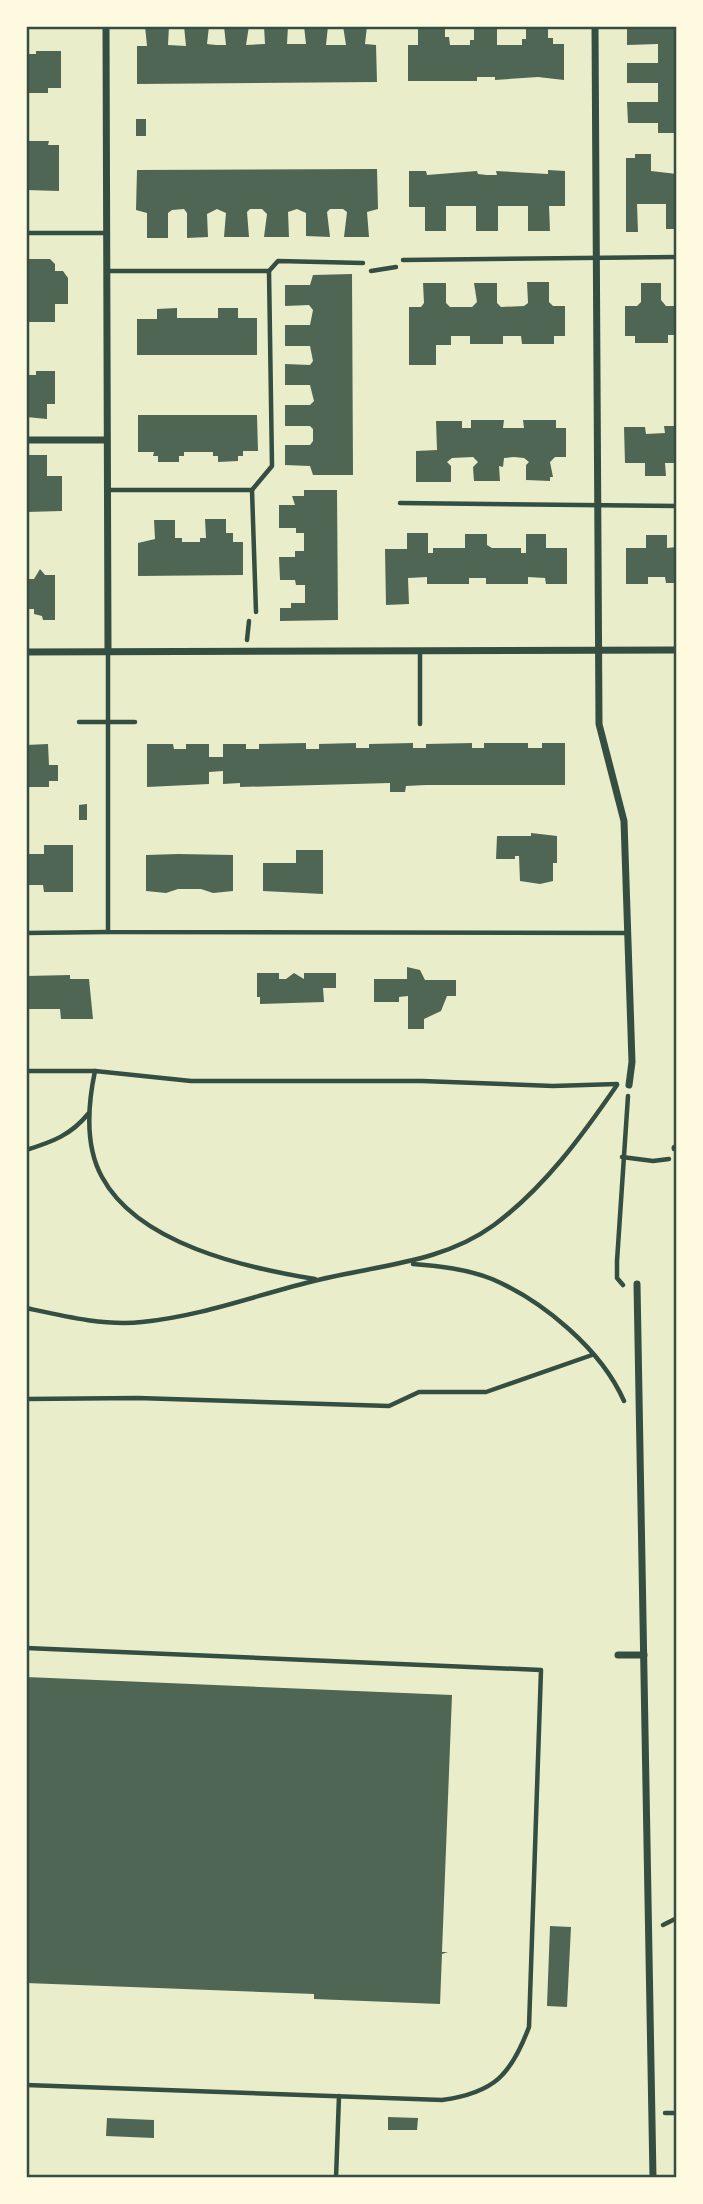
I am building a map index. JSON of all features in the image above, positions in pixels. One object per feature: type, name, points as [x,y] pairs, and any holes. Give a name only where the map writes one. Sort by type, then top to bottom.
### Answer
[{"type":"street","points":[[106,26],[108,651]]},
{"type":"street","points":[[595,26],[594,258],[599,724],[624,821],[632,1062],[629,1085]]},
{"type":"street","points":[[26,440],[106,440]]},
{"type":"street","points":[[26,652],[677,650]]},
{"type":"street","points":[[637,1284],[653,2178]]},
{"type":"street","points":[[618,1655],[644,1655]]},
{"type":"lane","points":[[26,233],[106,233]]},
{"type":"lane","points":[[403,260],[677,257]]},
{"type":"lane","points":[[256,612],[252,490],[272,466],[269,271],[278,261],[363,263]]},
{"type":"lane","points":[[107,271],[269,271]]},
{"type":"lane","points":[[107,490],[252,490]]},
{"type":"lane","points":[[400,503],[677,506]]},
{"type":"lane","points":[[420,724],[421,650]]},
{"type":"lane","points":[[108,651],[108,932]]},
{"type":"lane","points":[[79,722],[135,722]]},
{"type":"lane","points":[[26,933],[628,933]]},
{"type":"lane","points":[[26,1648],[541,1670],[529,2027],[517,2060],[493,2085],[467,2097],[442,2100],[26,2084]]},
{"type":"lane","points":[[336,2178],[339,2096]]},
{"type":"path","points":[[363,263],[371,271],[394,270],[403,260]]},
{"type":"path","points":[[247,650],[248,622],[256,612]]},
{"type":"path","points":[[26,1308],[68,1317],[140,1323],[203,1312],[319,1280],[408,1264],[452,1248],[493,1226],[525,1199],[592,1122],[632,1062]]},
{"type":"path","points":[[26,1071],[95,1071],[191,1082],[422,1081],[553,1086],[618,1084]]},
{"type":"path","points":[[95,1071],[89,1114],[101,1176],[122,1205],[160,1232],[205,1252],[276,1273],[319,1280]]},
{"type":"path","points":[[629,1085],[622,1157],[617,1278],[637,1301]]},
{"type":"path","points":[[26,1150],[58,1140],[77,1128],[89,1114]]},
{"type":"path","points":[[622,1157],[653,1161],[672,1158],[676,1148]]},
{"type":"path","points":[[408,1264],[460,1269],[491,1279],[550,1315],[592,1355],[619,1389],[629,1411],[640,1421]]},
{"type":"path","points":[[26,1399],[138,1398],[389,1406],[419,1392],[486,1392],[592,1355]]},
{"type":"path","points":[[663,1925],[677,1918]]},
{"type":"path","points":[[666,2113],[677,2113]]},
{"type":"building","points":[[145,26],[169,26],[168,45],[186,46],[184,26],[209,26],[207,44],[226,45],[224,26],[249,26],[246,45],[265,44],[264,26],[288,26],[287,44],[306,44],[304,26],[328,26],[326,45],[346,45],[343,26],[367,26],[365,44],[376,45],[377,82],[137,84],[137,46],[147,46]]},
{"type":"building","points":[[418,26],[445,26],[445,37],[449,37],[450,45],[470,45],[470,40],[474,40],[474,26],[497,26],[497,45],[522,45],[522,39],[526,39],[526,26],[548,26],[548,38],[553,38],[553,44],[564,44],[564,80],[538,77],[495,80],[495,77],[477,77],[477,81],[408,81],[408,45],[418,45]]},
{"type":"building","points":[[627,26],[677,26],[677,133],[658,133],[658,123],[628,123],[627,102],[658,102],[658,83],[627,83],[627,63],[658,63],[658,44],[627,45]]},
{"type":"building","points":[[36,51],[61,51],[61,88],[48,88],[48,93],[26,93],[26,54],[36,54]]},
{"type":"building","points":[[136,119],[146,119],[146,136],[136,136]]},
{"type":"building","points":[[26,141],[49,141],[48,145],[59,145],[59,191],[26,190]]},
{"type":"building","points":[[635,154],[651,154],[651,171],[677,174],[677,229],[666,229],[666,204],[637,204],[638,232],[626,232],[626,158],[635,158]]},
{"type":"building","points":[[377,169],[378,209],[367,212],[369,237],[344,237],[347,212],[343,209],[330,209],[327,212],[330,237],[306,236],[306,213],[297,209],[288,212],[289,237],[264,237],[267,214],[262,209],[250,209],[247,212],[249,237],[224,237],[226,213],[217,209],[207,214],[208,237],[187,238],[187,213],[184,209],[168,213],[168,238],[147,238],[147,213],[136,210],[137,170]]},
{"type":"building","points":[[548,170],[565,171],[565,206],[549,206],[550,231],[528,231],[528,206],[498,206],[498,231],[476,231],[476,206],[446,206],[446,231],[425,231],[425,207],[409,207],[409,171],[426,171],[427,175],[477,171],[478,174],[497,175],[496,171],[548,174]]},
{"type":"building","points":[[26,259],[50,259],[55,264],[55,271],[63,271],[68,278],[68,304],[55,304],[55,322],[26,322]]},
{"type":"building","points":[[352,274],[353,475],[313,475],[310,466],[285,465],[285,445],[310,445],[313,441],[313,429],[310,426],[285,426],[285,405],[310,405],[314,401],[310,385],[285,385],[285,364],[310,365],[313,361],[310,346],[285,346],[285,325],[310,325],[313,310],[309,305],[285,306],[285,285],[310,285],[313,275]]},
{"type":"building","points":[[527,282],[549,282],[549,302],[553,306],[565,306],[565,336],[554,336],[554,344],[522,344],[521,336],[503,336],[503,344],[470,344],[470,336],[451,336],[451,345],[436,345],[436,365],[409,365],[409,307],[421,307],[424,303],[423,283],[446,283],[446,303],[450,307],[472,307],[477,302],[474,283],[497,283],[497,303],[501,307],[524,306],[528,303]]},
{"type":"building","points":[[641,283],[661,283],[661,300],[666,306],[677,306],[677,335],[668,335],[668,343],[635,343],[635,336],[625,336],[625,306],[637,306],[641,302]]},
{"type":"building","points":[[177,308],[177,318],[218,318],[218,308],[238,308],[238,318],[257,318],[257,355],[137,355],[137,319],[157,319],[157,309]]},
{"type":"building","points":[[36,371],[55,371],[55,404],[47,404],[47,419],[26,417],[26,375],[36,375]]},
{"type":"building","points":[[138,415],[257,415],[258,451],[243,451],[243,456],[238,456],[238,461],[218,462],[218,456],[213,456],[213,452],[184,452],[184,456],[179,456],[179,462],[158,462],[158,456],[153,456],[154,452],[138,452]]},
{"type":"building","points":[[471,420],[504,420],[503,428],[524,428],[523,420],[556,420],[556,428],[566,428],[566,457],[555,457],[550,462],[553,477],[550,477],[550,481],[526,480],[526,465],[529,462],[524,458],[514,457],[504,458],[503,467],[499,466],[500,481],[474,481],[473,467],[478,462],[473,457],[452,458],[447,462],[451,466],[451,482],[416,482],[416,451],[437,450],[436,421],[462,421],[462,428],[471,428]]},
{"type":"building","points":[[664,426],[677,426],[677,463],[665,463],[666,476],[645,476],[645,463],[625,463],[624,427],[645,427],[646,434],[665,433]]},
{"type":"building","points":[[26,455],[47,455],[47,476],[62,476],[62,511],[26,512]]},
{"type":"building","points":[[304,490],[337,490],[338,620],[280,621],[280,608],[291,608],[291,603],[305,603],[305,585],[296,585],[295,580],[280,580],[279,557],[295,557],[295,551],[304,551],[304,533],[296,533],[296,528],[279,528],[279,505],[295,505],[292,496],[304,496]]},
{"type":"building","points":[[205,519],[226,519],[226,533],[233,533],[233,542],[243,542],[243,575],[138,576],[138,543],[155,539],[154,520],[175,520],[175,538],[182,538],[182,542],[200,542],[200,538],[206,538]]},
{"type":"building","points":[[407,533],[428,533],[428,553],[433,553],[433,548],[465,548],[465,534],[487,534],[487,545],[492,548],[521,548],[521,553],[526,553],[526,534],[546,534],[546,548],[567,548],[567,584],[546,584],[545,578],[528,577],[528,584],[486,584],[486,578],[469,578],[469,584],[427,584],[427,577],[408,578],[409,604],[386,605],[385,549],[407,549]]},
{"type":"building","points":[[646,535],[667,535],[667,548],[677,547],[677,583],[666,583],[665,577],[648,577],[648,584],[626,584],[626,548],[646,548]]},
{"type":"building","points":[[40,569],[45,575],[55,575],[55,620],[43,620],[42,616],[34,614],[34,609],[26,609],[26,579],[34,579]]},
{"type":"building","points":[[306,743],[306,749],[319,749],[319,744],[356,743],[356,748],[369,748],[369,744],[413,743],[413,748],[426,748],[426,744],[472,743],[472,748],[484,748],[484,743],[528,743],[528,748],[542,748],[542,743],[565,743],[565,785],[426,785],[406,786],[405,792],[390,792],[390,783],[240,787],[240,783],[223,784],[223,771],[209,772],[209,784],[147,787],[147,744],[173,744],[174,749],[186,749],[186,744],[209,744],[209,757],[223,757],[223,744],[246,744],[246,749],[259,749],[259,744]]},
{"type":"building","points":[[48,744],[49,765],[58,765],[58,781],[49,781],[49,787],[26,787],[26,745]]},
{"type":"building","points":[[87,804],[87,820],[79,820],[79,805]]},
{"type":"building","points":[[531,833],[557,836],[557,863],[553,863],[553,881],[540,884],[520,881],[519,856],[515,856],[515,859],[496,859],[497,836],[531,836]]},
{"type":"building","points":[[44,845],[73,845],[73,892],[44,892],[43,885],[26,885],[26,854],[44,854]]},
{"type":"building","points":[[296,850],[323,850],[323,894],[263,891],[263,863],[296,863]]},
{"type":"building","points":[[146,855],[233,855],[233,891],[146,891]]},
{"type":"building","points":[[407,967],[420,970],[425,980],[456,980],[456,996],[447,996],[441,1011],[424,1019],[424,1029],[408,1029],[408,996],[399,997],[399,1002],[374,1002],[374,979],[407,979]]},
{"type":"building","points":[[257,973],[279,973],[279,979],[286,979],[294,973],[304,979],[304,973],[336,973],[336,988],[323,988],[324,1002],[260,1004],[260,997],[257,997]]},
{"type":"building","points":[[70,975],[70,979],[89,979],[93,1019],[61,1019],[60,1009],[26,1009],[26,976]]},
{"type":"building","points":[[26,1677],[452,1695],[442,1952],[448,1952],[442,1954],[440,2004],[314,1999],[314,1994],[26,1983]]},
{"type":"building","points":[[550,1926],[571,1927],[567,2007],[547,2006]]},
{"type":"building","points":[[388,2117],[418,2118],[417,2130],[388,2130]]},
{"type":"building","points":[[107,2118],[154,2120],[154,2138],[106,2136]]}]
